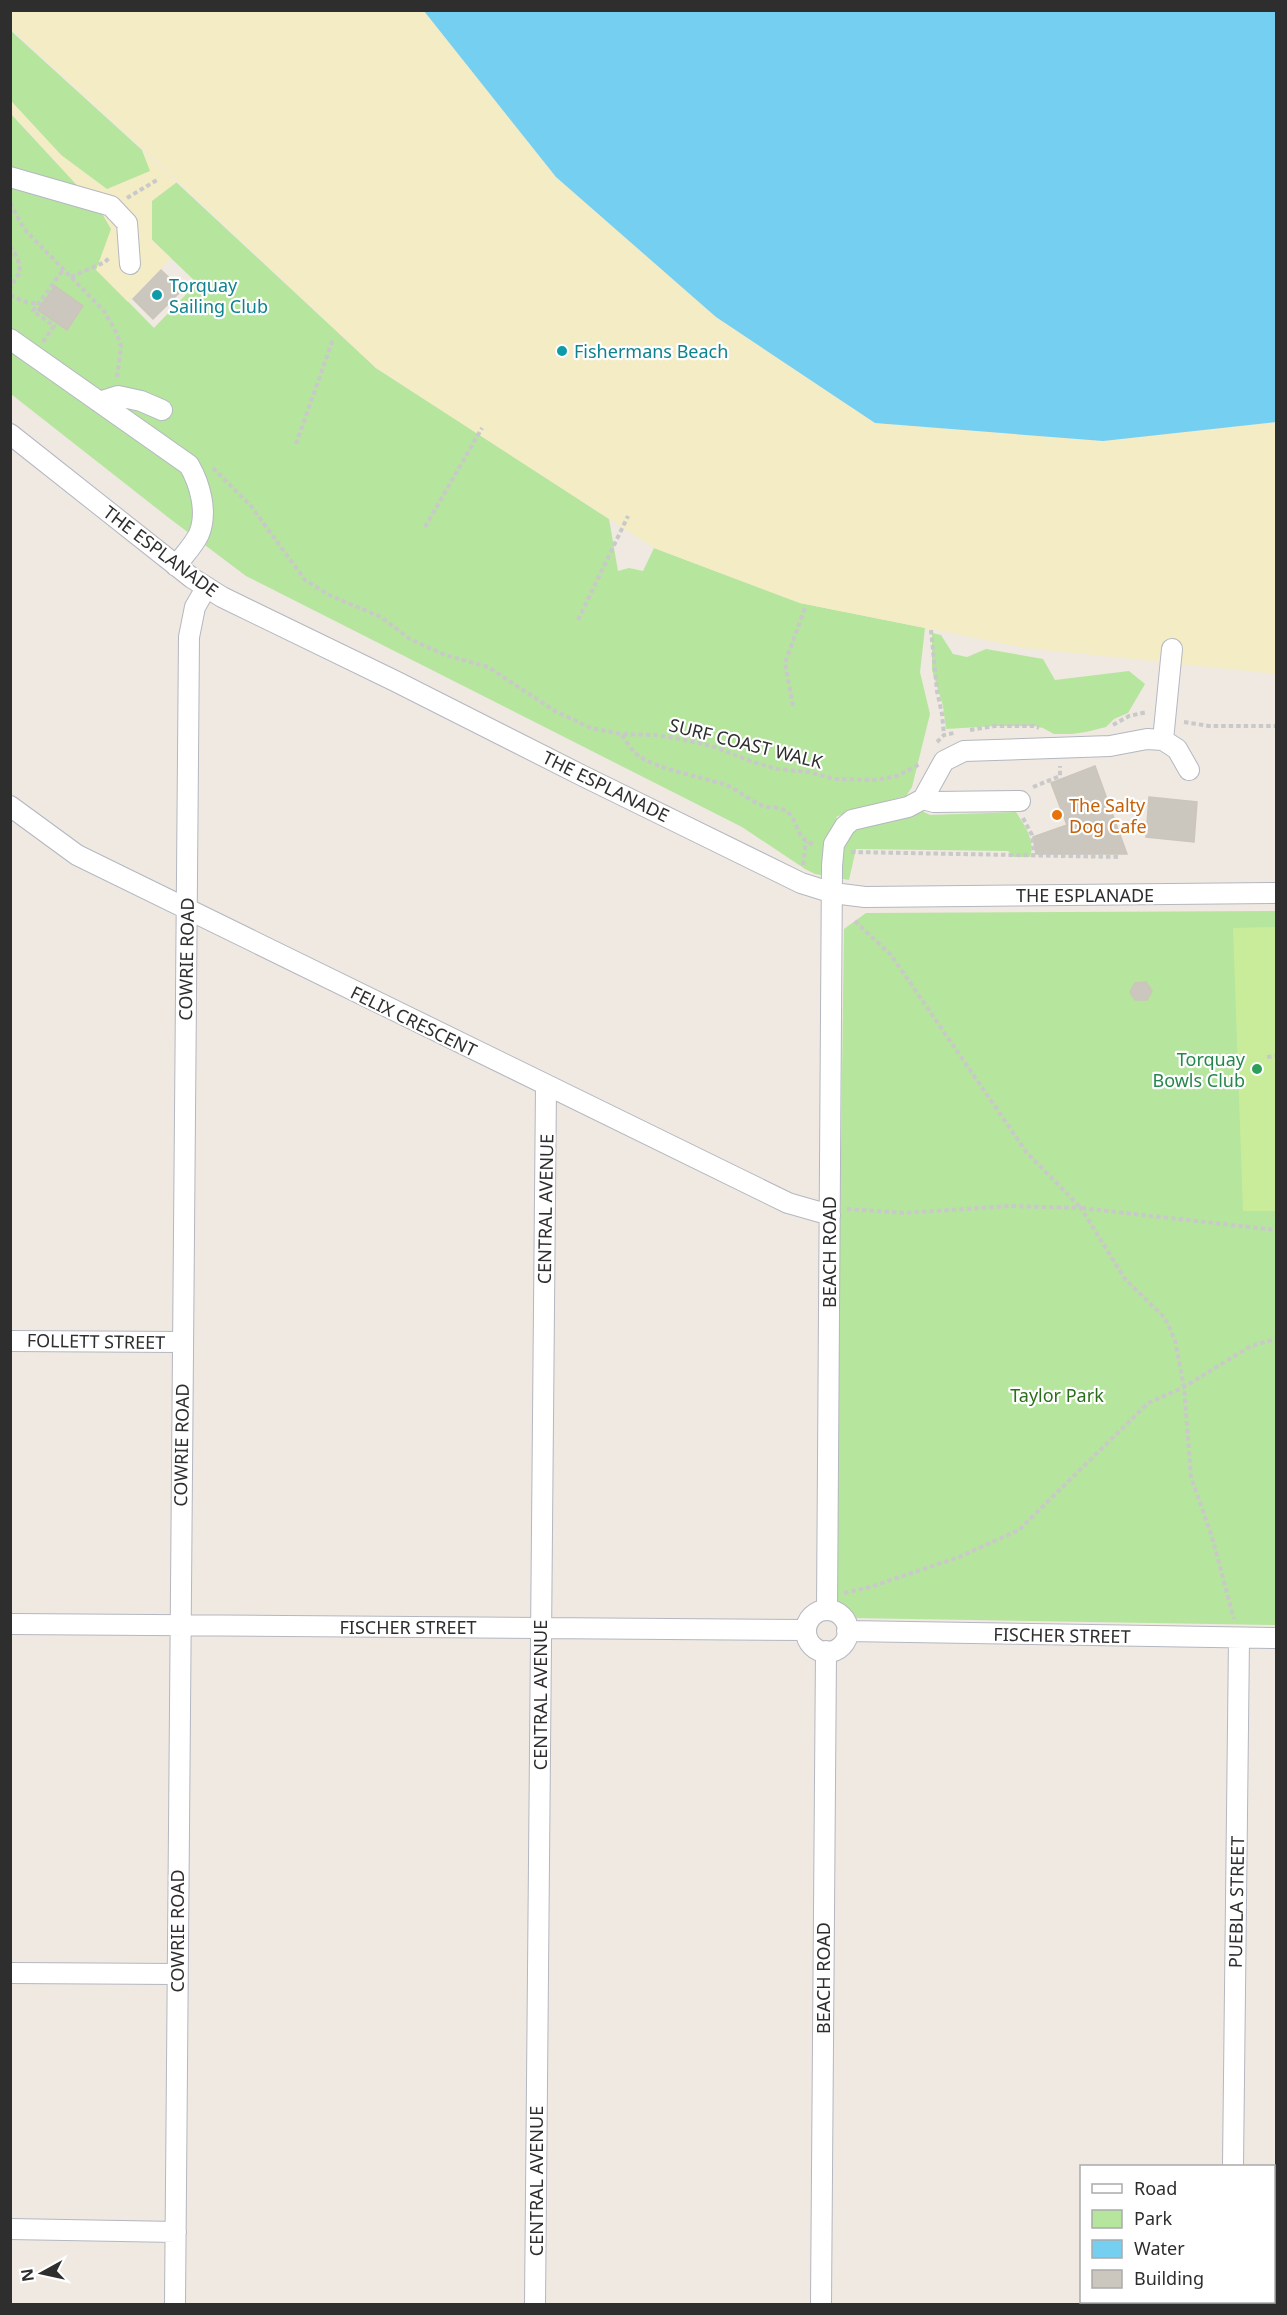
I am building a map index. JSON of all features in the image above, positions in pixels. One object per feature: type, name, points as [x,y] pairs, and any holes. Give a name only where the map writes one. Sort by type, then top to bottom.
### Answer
[{"type":"street","points":[[10,177],[111,206],[127,223],[130,264]]},
{"type":"street","points":[[10,339],[108,399],[189,465],[198,479],[202,496],[199,534],[176,566]]},
{"type":"street","points":[[108,399],[162,410]]},
{"type":"street","name":"THE ESPLANADE","points":[[10,434],[206,588],[788,877],[833,893],[876,897],[1276,893]]},
{"type":"street","name":"COWRIE ROAD","points":[[175,2304],[189,637],[195,607],[206,588]]},
{"type":"street","points":[[1163,741],[1172,649]]},
{"type":"street","points":[[1020,801],[934,802],[923,799],[944,761],[964,751],[1110,746],[1148,739],[1163,741],[1177,749],[1189,770]]},
{"type":"street","name":"BEACH ROAD","points":[[827,1602],[834,844],[844,826],[852,820],[908,807],[923,799]]},
{"type":"street","name":"FELIX CRESCENT","points":[[10,806],[77,855],[186,910],[788,1203],[830,1211]]},
{"type":"street","name":"CENTRAL AVENUE","points":[[535,2304],[546,1086]]},
{"type":"street","name":"FOLLETT STREET","points":[[10,1341],[182,1342]]},
{"type":"street","points":[[827,1602],[834,1611],[842,1616],[848,1631],[842,1646],[826,1651],[812,1645],[807,1638],[806,1630],[808,1621],[827,1602]]},
{"type":"street","name":"FISCHER STREET","points":[[10,1624],[806,1630]]},
{"type":"street","name":"FISCHER STREET","points":[[848,1631],[1276,1638]]},
{"type":"street","name":"PUEBLA STREET","points":[[1233,2165],[1239,1638]]},
{"type":"street","name":"BEACH ROAD","points":[[821,2304],[826,1651]]},
{"type":"street","points":[[10,1973],[177,1974]]},
{"type":"street","points":[[10,2229],[176,2232]]},
{"type":"path","points":[[111,206],[157,180]]},
{"type":"path","points":[[10,203],[26,231],[104,311],[116,332],[121,346],[115,385],[108,399]]},
{"type":"path","points":[[10,246],[18,259],[20,272],[10,288]]},
{"type":"path","points":[[71,277],[105,262]]},
{"type":"path","points":[[34,355],[54,326],[33,311],[63,270]]},
{"type":"path","points":[[10,295],[25,302],[40,304]]},
{"type":"path","points":[[296,444],[333,339]]},
{"type":"path","points":[[424,527],[482,428]]},
{"type":"path","name":"SURF COAST WALK","points":[[204,463],[220,473],[252,506],[305,579],[329,595],[381,617],[410,639],[445,655],[488,667],[555,711],[591,728],[621,734],[680,739],[712,746],[778,769],[809,772],[834,778],[876,780],[897,776],[922,763],[926,756]]},
{"type":"path","points":[[578,620],[628,516]]},
{"type":"path","points":[[793,706],[785,663],[804,608]]},
{"type":"path","points":[[931,630],[944,735]]},
{"type":"path","points":[[1110,727],[1144,712],[1155,712]]},
{"type":"path","points":[[1182,722],[1209,726],[1276,726]]},
{"type":"path","points":[[930,748],[944,735],[995,726],[1034,726],[1047,732]]},
{"type":"path","points":[[1034,854],[1032,835],[1020,814],[1020,792],[1060,776],[1060,754]]},
{"type":"path","points":[[855,921],[891,955],[1027,1153],[1082,1208],[1125,1279],[1165,1318],[1175,1340],[1184,1387],[1191,1477],[1215,1547],[1239,1638]]},
{"type":"path","points":[[1268,1057],[1276,1056]]},
{"type":"path","points":[[830,1211],[905,1214],[1010,1206],[1082,1208],[1276,1230]]},
{"type":"path","points":[[827,1602],[846,1593],[919,1572],[959,1557],[1019,1530],[1148,1403],[1184,1387],[1251,1346],[1276,1339]]},
{"type":"green space","points":[[10,30],[142,150],[151,171],[107,190],[61,155],[11,101]]},
{"type":"green space","points":[[10,113],[100,210],[112,229],[97,270],[154,328],[197,283],[152,240],[152,200],[176,182],[376,368],[609,519],[618,571],[629,568],[643,571],[654,548],[800,603],[925,628],[920,672],[930,714],[912,787],[906,796],[859,808],[836,817],[847,834],[859,826],[894,821],[920,810],[930,815],[1016,812],[1026,827],[1030,839],[1030,857],[1014,857],[1008,851],[856,849],[849,880],[815,874],[742,827],[246,576],[11,394]]},
{"type":"green space","points":[[932,633],[941,635],[953,654],[967,657],[986,649],[1043,659],[1055,680],[1129,671],[1145,684],[1128,713],[1114,719],[1106,727],[1086,732],[1054,734],[1034,726],[946,729],[943,706],[932,670]]},
{"type":"green space","name":"Taylor Park","points":[[1276,911],[1276,1625],[852,1618],[835,1598],[844,929],[866,913]]},
{"type":"green space","name":"Torquay Bowls Club","points":[[1276,927],[1276,1211],[1243,1211],[1233,928]]},
{"type":"sand","name":"Fishermans Beach","points":[[10,11],[424,11],[556,177],[716,317],[875,423],[1103,441],[1276,422],[1276,674],[1025,648],[800,603],[654,548],[376,368],[169,173],[11,29]]},
{"type":"sand","points":[[11,101],[61,155],[107,189],[150,171],[142,150],[177,182],[152,201],[152,240],[171,258],[128,302],[96,270],[111,229],[100,210],[11,113]]},
{"type":"water","points":[[424,11],[1276,11],[1276,422],[1103,441],[875,423],[716,317],[556,177]]},
{"type":"building","name":"Torquay Sailing Club","points":[[161,270],[182,290],[153,319],[133,299]]},
{"type":"building","points":[[55,286],[83,306],[67,330],[38,310]]},
{"type":"building","points":[[1095,766],[1127,854],[1036,854],[1033,837],[1067,825],[1051,783]]},
{"type":"building","points":[[1149,797],[1197,802],[1194,842],[1146,837]]},
{"type":"building","points":[[1146,982],[1152,991],[1147,1000],[1135,1000],[1130,992],[1135,983]]},
{"type":"place","name":"Torquay Sailing Club","points":[[157,295]]},
{"type":"place","name":"Fishermans Beach","points":[[562,351]]},
{"type":"place","name":"The Salty Dog Cafe","points":[[1057,815]]},
{"type":"place","name":"Torquay Bowls Club","points":[[1257,1069]]}]
